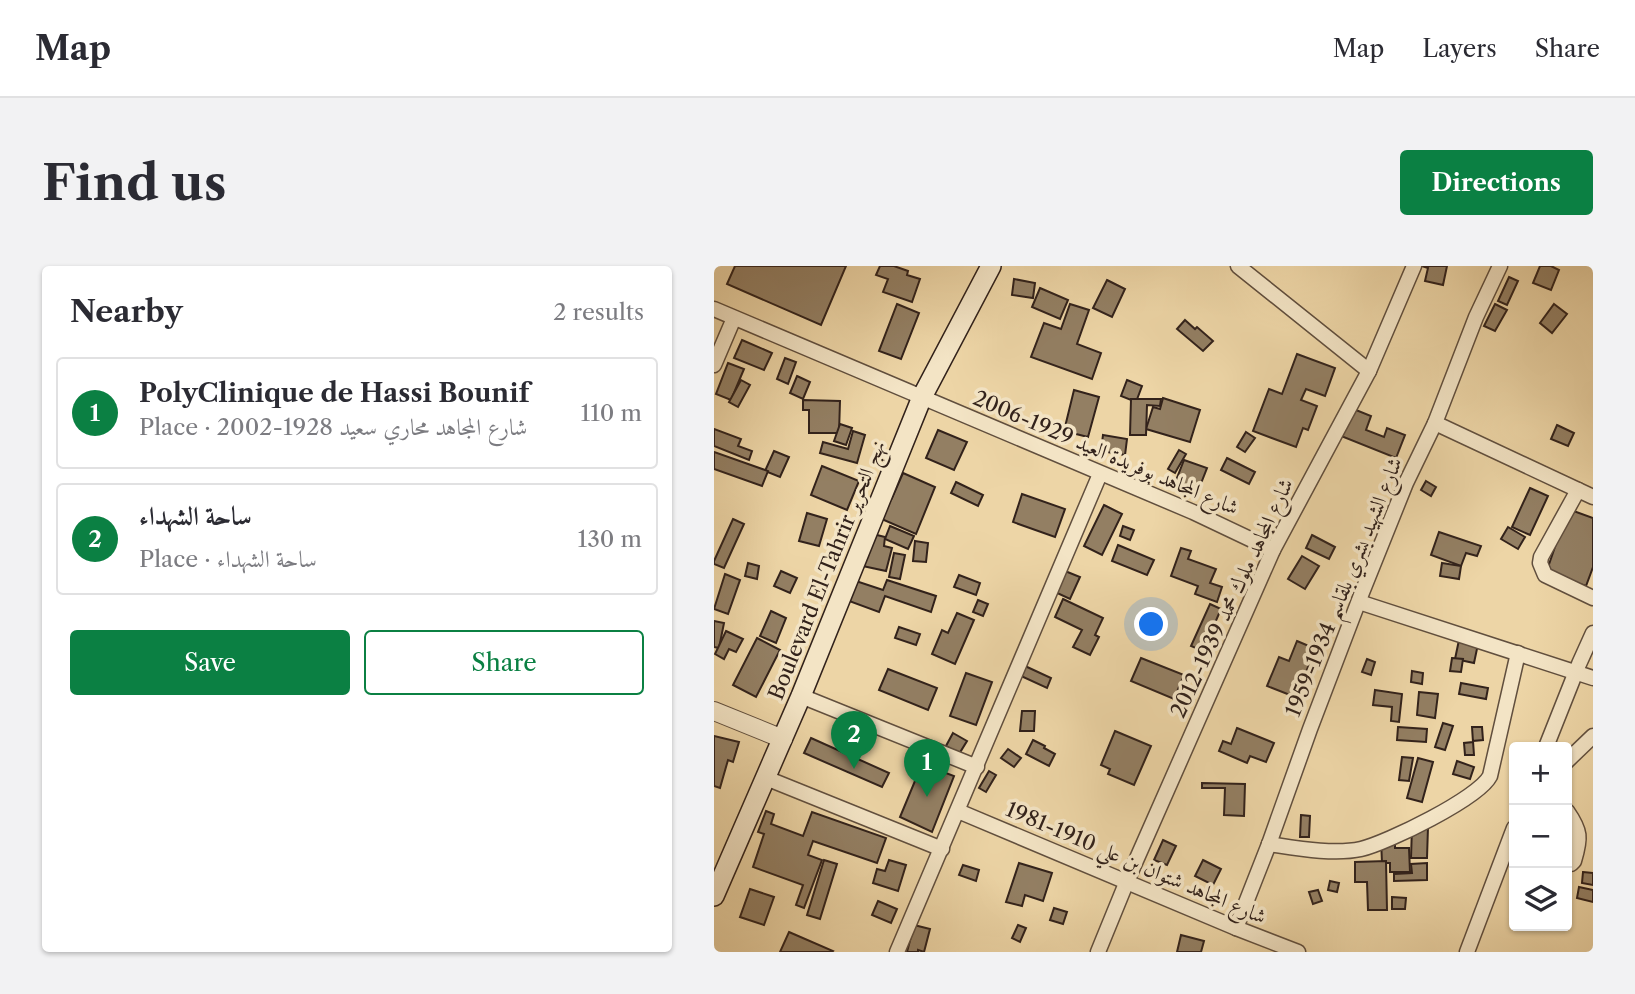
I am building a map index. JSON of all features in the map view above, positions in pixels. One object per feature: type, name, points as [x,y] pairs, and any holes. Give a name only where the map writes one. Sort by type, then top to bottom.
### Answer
[{"type":"main road","name":"Boulevard El-Tahrir نهج التحرير","points":[[714,896],[801,696],[922,397],[991,266]]},
{"type":"street","points":[[1238,266],[1369,371]]},
{"type":"street","name":"شارع المجاهد ملوك محمد 1939-2012","points":[[1098,952],[1273,550],[1369,371],[1414,266]]},
{"type":"street","name":"شارع الشهيد بشري بلقاسم 1934-1959","points":[[1236,928],[1406,483],[1435,423],[1476,317],[1500,266]]},
{"type":"street","name":"شارع المجاهد بوفريدة العيد 1929-2006","points":[[714,309],[1193,512],[1273,550]]},
{"type":"street","points":[[714,365],[734,318]]},
{"type":"street","points":[[1435,423],[1593,497]]},
{"type":"street","points":[[897,952],[1100,474]]},
{"type":"street","points":[[1578,490],[1541,556],[1540,563],[1545,575],[1593,598]]},
{"type":"street","points":[[1359,602],[1593,678]]},
{"type":"street","points":[[1548,742],[1593,634]]},
{"type":"street","points":[[1269,844],[1323,851],[1360,849],[1415,828],[1483,786],[1490,776],[1518,653]]},
{"type":"street","points":[[801,696],[977,768]]},
{"type":"street","points":[[714,711],[783,739]]},
{"type":"street","points":[[1572,756],[1593,736]]},
{"type":"street","points":[[766,778],[942,849]]},
{"type":"street","name":"شارع المجاهد شتوان بن علي 1910-1981","points":[[958,811],[1298,952]]},
{"type":"street","points":[[1572,818],[1579,832],[1572,863]]},
{"type":"street","points":[[1467,952],[1509,855]]},
{"type":"building","points":[[735,266],[846,266],[821,325],[727,284]]},
{"type":"building","points":[[880,266],[894,266],[908,271],[907,275],[920,279],[912,302],[883,292],[888,279],[876,275]]},
{"type":"building","points":[[1422,266],[1447,266],[1443,285],[1425,281],[1428,268]]},
{"type":"building","points":[[1540,266],[1551,266],[1559,270],[1551,290],[1533,283]]},
{"type":"building","points":[[1509,277],[1518,281],[1507,305],[1498,301]]},
{"type":"building","points":[[1014,279],[1035,283],[1033,298],[1012,295]]},
{"type":"building","points":[[1107,280],[1125,289],[1112,317],[1093,308]]},
{"type":"building","points":[[1040,288],[1068,300],[1060,319],[1032,307]]},
{"type":"building","points":[[897,304],[919,313],[901,359],[879,351]]},
{"type":"building","points":[[1070,304],[1089,310],[1077,344],[1101,353],[1092,379],[1031,357],[1044,323],[1061,329]]},
{"type":"building","points":[[1495,304],[1507,310],[1495,331],[1484,326]]},
{"type":"building","points":[[1554,304],[1567,314],[1552,333],[1540,323]]},
{"type":"building","points":[[1185,320],[1213,341],[1203,351],[1177,329]]},
{"type":"building","points":[[742,340],[772,353],[764,370],[734,358]]},
{"type":"building","points":[[1297,354],[1335,368],[1325,396],[1306,389],[1301,400],[1317,406],[1308,430],[1303,428],[1296,447],[1253,431],[1269,389],[1282,394]]},
{"type":"building","points":[[785,358],[796,362],[788,384],[777,379]]},
{"type":"building","points":[[728,363],[744,369],[731,400],[716,394]]},
{"type":"building","points":[[797,376],[810,382],[803,399],[790,393]]},
{"type":"building","points":[[741,380],[750,385],[738,407],[729,402]]},
{"type":"building","points":[[1127,380],[1142,386],[1136,402],[1121,396]]},
{"type":"building","points":[[1074,390],[1099,397],[1088,437],[1064,431]]},
{"type":"building","points":[[1163,398],[1200,410],[1190,442],[1146,429],[1153,407],[1160,409]]},
{"type":"building","points":[[1131,399],[1161,399],[1160,406],[1147,405],[1146,435],[1130,435]]},
{"type":"building","points":[[803,400],[840,401],[839,433],[809,433],[809,410],[803,410]]},
{"type":"building","points":[[1346,406],[1371,416],[1366,430],[1384,437],[1387,428],[1405,435],[1396,458],[1336,434]]},
{"type":"building","points":[[840,424],[852,428],[846,445],[834,441]]},
{"type":"building","points":[[1557,425],[1574,433],[1568,446],[1551,439]]},
{"type":"building","points":[[714,429],[741,439],[738,446],[752,451],[749,460],[714,446]]},
{"type":"building","points":[[938,430],[967,442],[954,470],[926,458]]},
{"type":"building","points":[[853,431],[865,435],[857,463],[820,453],[823,442],[848,449]]},
{"type":"building","points":[[1246,432],[1255,438],[1245,452],[1237,447]]},
{"type":"building","points":[[1103,435],[1127,439],[1125,455],[1101,451]]},
{"type":"building","points":[[1179,450],[1186,454],[1175,473],[1168,469]]},
{"type":"building","points":[[774,451],[789,457],[780,477],[765,471]]},
{"type":"building","points":[[714,452],[768,471],[762,486],[714,469]]},
{"type":"building","points":[[1227,458],[1255,472],[1249,484],[1221,470]]},
{"type":"building","points":[[1184,460],[1207,468],[1198,491],[1175,483]]},
{"type":"building","points":[[822,466],[859,481],[847,510],[811,495]]},
{"type":"building","points":[[903,473],[935,487],[916,534],[877,517],[887,495],[892,498]]},
{"type":"building","points":[[1426,481],[1436,487],[1431,496],[1421,490]]},
{"type":"building","points":[[956,482],[983,495],[978,506],[951,493]]},
{"type":"building","points":[[1530,488],[1548,496],[1530,535],[1512,527]]},
{"type":"building","points":[[1022,494],[1065,509],[1055,537],[1013,522]]},
{"type":"building","points":[[1104,505],[1122,514],[1102,555],[1084,546]]},
{"type":"building","points":[[1568,509],[1593,518],[1593,567],[1586,586],[1546,573]]},
{"type":"building","points":[[807,513],[827,519],[819,546],[799,541]]},
{"type":"building","points":[[733,519],[744,524],[724,568],[714,564],[714,561]]},
{"type":"building","points":[[890,526],[914,536],[908,549],[885,539]]},
{"type":"building","points":[[1123,526],[1134,530],[1130,540],[1120,536]]},
{"type":"building","points":[[1508,527],[1525,537],[1518,549],[1501,539]]},
{"type":"building","points":[[1439,532],[1481,546],[1477,556],[1466,553],[1461,566],[1431,555]]},
{"type":"building","points":[[869,533],[885,537],[884,546],[892,548],[886,571],[858,565]]},
{"type":"building","points":[[1312,535],[1335,547],[1329,559],[1306,548]]},
{"type":"building","points":[[915,541],[928,543],[926,562],[913,561]]},
{"type":"building","points":[[1118,545],[1154,560],[1147,575],[1112,561]]},
{"type":"building","points":[[1181,548],[1191,551],[1188,559],[1216,569],[1210,583],[1222,587],[1217,602],[1195,594],[1198,586],[1171,576]]},
{"type":"building","points":[[894,553],[905,555],[900,579],[889,577]]},
{"type":"building","points":[[1302,556],[1319,566],[1305,589],[1288,579]]},
{"type":"building","points":[[748,563],[759,566],[757,579],[745,576]]},
{"type":"building","points":[[1442,563],[1461,566],[1459,579],[1440,576]]},
{"type":"building","points":[[781,571],[797,578],[790,593],[774,586]]},
{"type":"building","points":[[1065,571],[1080,577],[1070,599],[1055,592]]},
{"type":"building","points":[[725,574],[740,580],[728,614],[714,609]]},
{"type":"building","points":[[959,575],[980,583],[976,595],[954,587]]},
{"type":"building","points":[[887,580],[936,596],[931,612],[885,596],[879,612],[849,601],[856,581],[883,590]]},
{"type":"building","points":[[1063,599],[1103,618],[1095,635],[1099,637],[1090,655],[1073,647],[1082,630],[1055,617]]},
{"type":"building","points":[[978,600],[988,604],[983,616],[973,612]]},
{"type":"building","points":[[1210,604],[1221,609],[1203,651],[1191,646]]},
{"type":"building","points":[[771,611],[786,618],[776,643],[760,636]]},
{"type":"building","points":[[957,613],[974,620],[955,664],[932,654],[942,630],[948,633]]},
{"type":"building","points":[[714,621],[724,623],[719,648],[714,647]]},
{"type":"building","points":[[899,627],[920,634],[916,645],[895,638]]},
{"type":"building","points":[[726,631],[743,639],[736,652],[729,649],[724,659],[715,654]]},
{"type":"building","points":[[757,638],[780,650],[756,697],[733,685]]},
{"type":"building","points":[[1459,640],[1478,644],[1474,663],[1455,659]]},
{"type":"building","points":[[1297,641],[1316,649],[1295,697],[1267,686],[1279,657],[1289,661]]},
{"type":"building","points":[[1141,658],[1184,675],[1174,699],[1131,681]]},
{"type":"building","points":[[1452,658],[1463,659],[1461,672],[1450,671]]},
{"type":"building","points":[[1367,659],[1375,662],[1371,675],[1362,672]]},
{"type":"building","points":[[1025,666],[1051,678],[1047,688],[1021,676]]},
{"type":"building","points":[[888,669],[937,688],[928,710],[879,690]]},
{"type":"building","points":[[1412,671],[1423,673],[1422,684],[1411,682]]},
{"type":"building","points":[[966,673],[992,682],[976,725],[950,716]]},
{"type":"building","points":[[1461,683],[1488,688],[1486,699],[1459,694]]},
{"type":"building","points":[[1375,690],[1402,694],[1399,722],[1391,721],[1392,707],[1373,705]]},
{"type":"building","points":[[1419,692],[1438,694],[1435,718],[1417,715]]},
{"type":"building","points":[[1022,711],[1035,711],[1034,731],[1020,731]]},
{"type":"building","points":[[1443,723],[1453,726],[1445,750],[1435,747]]},
{"type":"building","points":[[1398,727],[1427,729],[1426,742],[1397,740]]},
{"type":"building","points":[[1472,727],[1482,727],[1483,740],[1473,741],[1474,755],[1465,755],[1464,743],[1473,742]]},
{"type":"building","points":[[1237,728],[1274,743],[1266,762],[1250,756],[1247,763],[1219,751],[1223,741],[1231,744]]},
{"type":"building","points":[[1115,731],[1151,746],[1134,785],[1108,774],[1110,769],[1101,765]]},
{"type":"building","points":[[953,733],[967,741],[959,754],[946,746]]},
{"type":"building","points":[[714,736],[739,742],[733,762],[728,760],[720,788],[714,786]]},
{"type":"building","points":[[811,738],[889,773],[882,787],[804,753]]},
{"type":"building","points":[[1033,740],[1055,754],[1049,766],[1026,754]]},
{"type":"building","points":[[1008,749],[1021,758],[1014,767],[1001,758]]},
{"type":"building","points":[[1402,757],[1413,758],[1409,781],[1399,780]]},
{"type":"building","points":[[1418,758],[1433,762],[1422,802],[1407,798]]},
{"type":"building","points":[[1457,761],[1474,767],[1470,779],[1453,774]]},
{"type":"building","points":[[922,764],[954,776],[932,832],[900,817]]},
{"type":"building","points":[[989,771],[996,775],[986,792],[979,788]]},
{"type":"building","points":[[1202,783],[1245,784],[1244,816],[1224,815],[1225,788],[1202,788]]},
{"type":"building","points":[[766,811],[774,814],[771,824],[803,836],[812,812],[886,838],[877,863],[813,841],[808,855],[822,860],[804,908],[796,905],[803,885],[753,867],[764,834],[758,832]]},
{"type":"building","points":[[1301,815],[1310,816],[1309,837],[1300,837]]},
{"type":"building","points":[[1412,827],[1428,827],[1427,858],[1411,858]]},
{"type":"building","points":[[1381,839],[1395,839],[1395,848],[1409,848],[1410,872],[1390,872],[1390,863],[1382,863]]},
{"type":"building","points":[[1163,840],[1176,846],[1167,865],[1154,860]]},
{"type":"building","points":[[824,860],[837,864],[820,919],[807,915]]},
{"type":"building","points":[[889,860],[906,865],[898,891],[873,883],[877,869],[885,871]]},
{"type":"building","points":[[1203,860],[1221,869],[1213,885],[1195,876]]},
{"type":"building","points":[[1386,861],[1387,910],[1368,910],[1367,882],[1355,882],[1355,862]]},
{"type":"building","points":[[1019,863],[1052,873],[1043,901],[1025,895],[1022,906],[1006,902]]},
{"type":"building","points":[[1427,863],[1427,880],[1394,881],[1394,874],[1412,873],[1411,864]]},
{"type":"building","points":[[963,865],[979,870],[976,881],[959,875]]},
{"type":"building","points":[[1583,872],[1593,873],[1593,885],[1582,883]]},
{"type":"building","points":[[1330,881],[1339,883],[1337,892],[1328,890]]},
{"type":"building","points":[[1579,887],[1593,890],[1593,902],[1577,898]]},
{"type":"building","points":[[750,889],[774,897],[764,925],[740,917]]},
{"type":"building","points":[[1318,890],[1322,901],[1313,904],[1309,892]]},
{"type":"building","points":[[1392,897],[1406,898],[1405,909],[1392,909]]},
{"type":"building","points":[[878,901],[897,909],[891,923],[872,915]]},
{"type":"building","points":[[1054,908],[1067,912],[1063,924],[1050,920]]},
{"type":"building","points":[[914,925],[930,929],[924,952],[907,952]]},
{"type":"building","points":[[1018,925],[1026,928],[1020,942],[1012,938]]},
{"type":"building","points":[[789,932],[833,951],[780,952]]},
{"type":"building","points":[[1181,935],[1204,941],[1201,952],[1177,952]]},
{"type":"place","name":"ساحة الشهداء","points":[[854,769]]},
{"type":"place","name":"PolyClinique de Hassi Bounif","points":[[927,797]]}]
